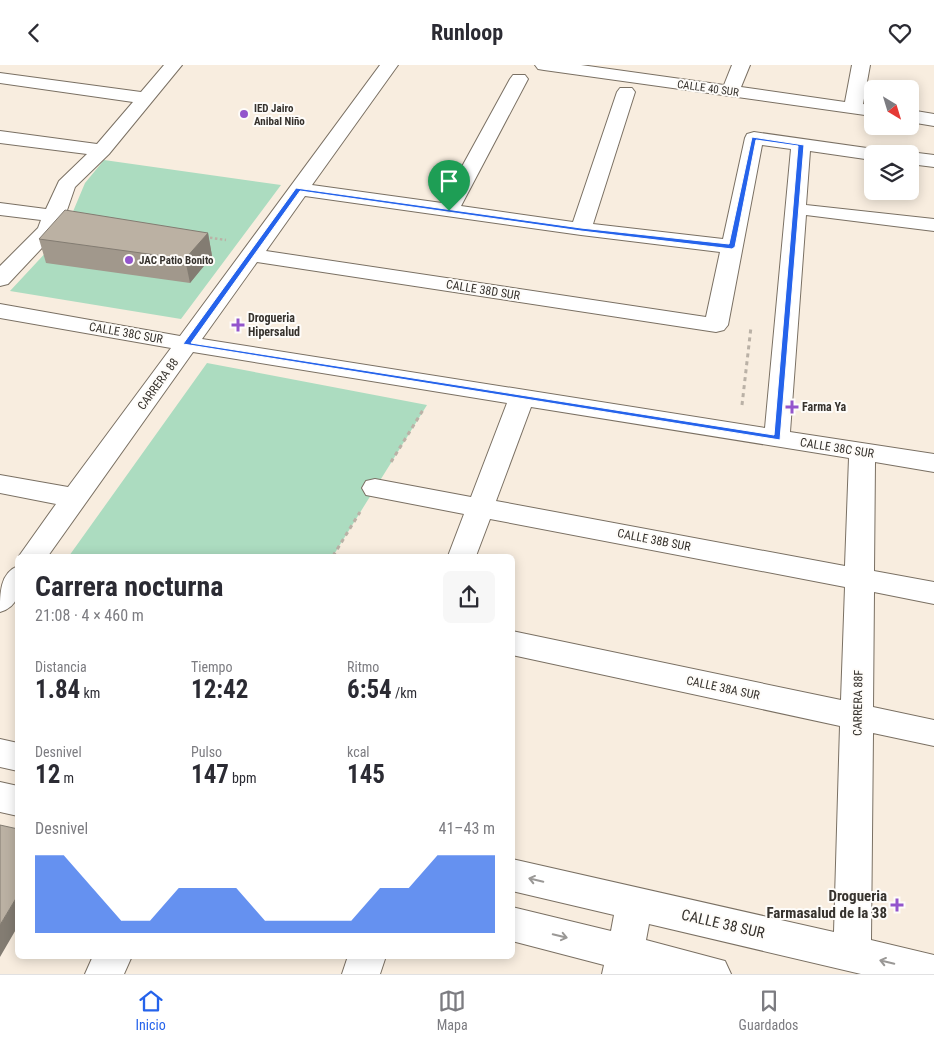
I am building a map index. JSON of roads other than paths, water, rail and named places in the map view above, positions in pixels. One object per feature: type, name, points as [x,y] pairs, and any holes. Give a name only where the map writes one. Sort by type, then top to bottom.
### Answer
[{"type":"street","points":[[0,279],[38,243],[55,217],[57,201],[66,185],[102,150],[173,65]]},
{"type":"street","name":"CARRERA 88","points":[[33,554],[389,65]]},
{"type":"street","name":"CALLE 40 SUR","points":[[544,65],[591,68],[682,84],[864,110]]},
{"type":"street","points":[[682,84],[689,65]]},
{"type":"street","points":[[731,91],[742,65]]},
{"type":"street","points":[[853,109],[861,65]]},
{"type":"street","points":[[0,78],[146,97]]},
{"type":"street","points":[[449,211],[519,79]]},
{"type":"street","points":[[581,229],[626,91]]},
{"type":"street","points":[[919,118],[934,120]]},
{"type":"street","points":[[0,137],[102,150]]},
{"type":"street","points":[[298,189],[581,229],[732,247],[754,139],[864,153]]},
{"type":"street","points":[[777,438],[801,145]]},
{"type":"street","points":[[919,159],[934,161]]},
{"type":"street","points":[[0,209],[55,217]]},
{"type":"street","points":[[811,210],[934,225]]},
{"type":"street","name":"CALLE 38D SUR","points":[[255,250],[716,325],[732,247]]},
{"type":"street","name":"CALLE 38C SUR","points":[[0,311],[186,344],[934,463]]},
{"type":"street","points":[[463,554],[522,397]]},
{"type":"street","name":"CARRERA 88F","points":[[852,954],[862,452]]},
{"type":"street","points":[[0,484],[75,498]]},
{"type":"street","name":"CALLE 38B SUR","points":[[374,488],[934,593]]},
{"type":"street","points":[[0,601],[15,581]]},
{"type":"street","name":"CALLE 38A SUR","points":[[515,644],[934,733]]},
{"type":"street","points":[[0,753],[15,756]]},
{"type":"street","points":[[0,797],[15,800]]},
{"type":"street","name":"CALLE 38 SUR","points":[[515,876],[934,973]]},
{"type":"street","points":[[623,963],[634,903]]},
{"type":"street","points":[[515,925],[623,963],[712,974]]},
{"type":"street","points":[[104,974],[112,959]]},
{"type":"street","points":[[361,974],[366,959]]},
{"type":"place","name":"IED Jairo Anibal Niño","points":[[244,114]]},
{"type":"place","name":"JAC Patio Bonito","points":[[129,260]]},
{"type":"place","name":"Drogueria Hipersalud","points":[[238,325]]},
{"type":"place","name":"Farma Ya","points":[[792,407]]},
{"type":"place","name":"Drogueria Farmasalud de la 38","points":[[897,905]]}]
